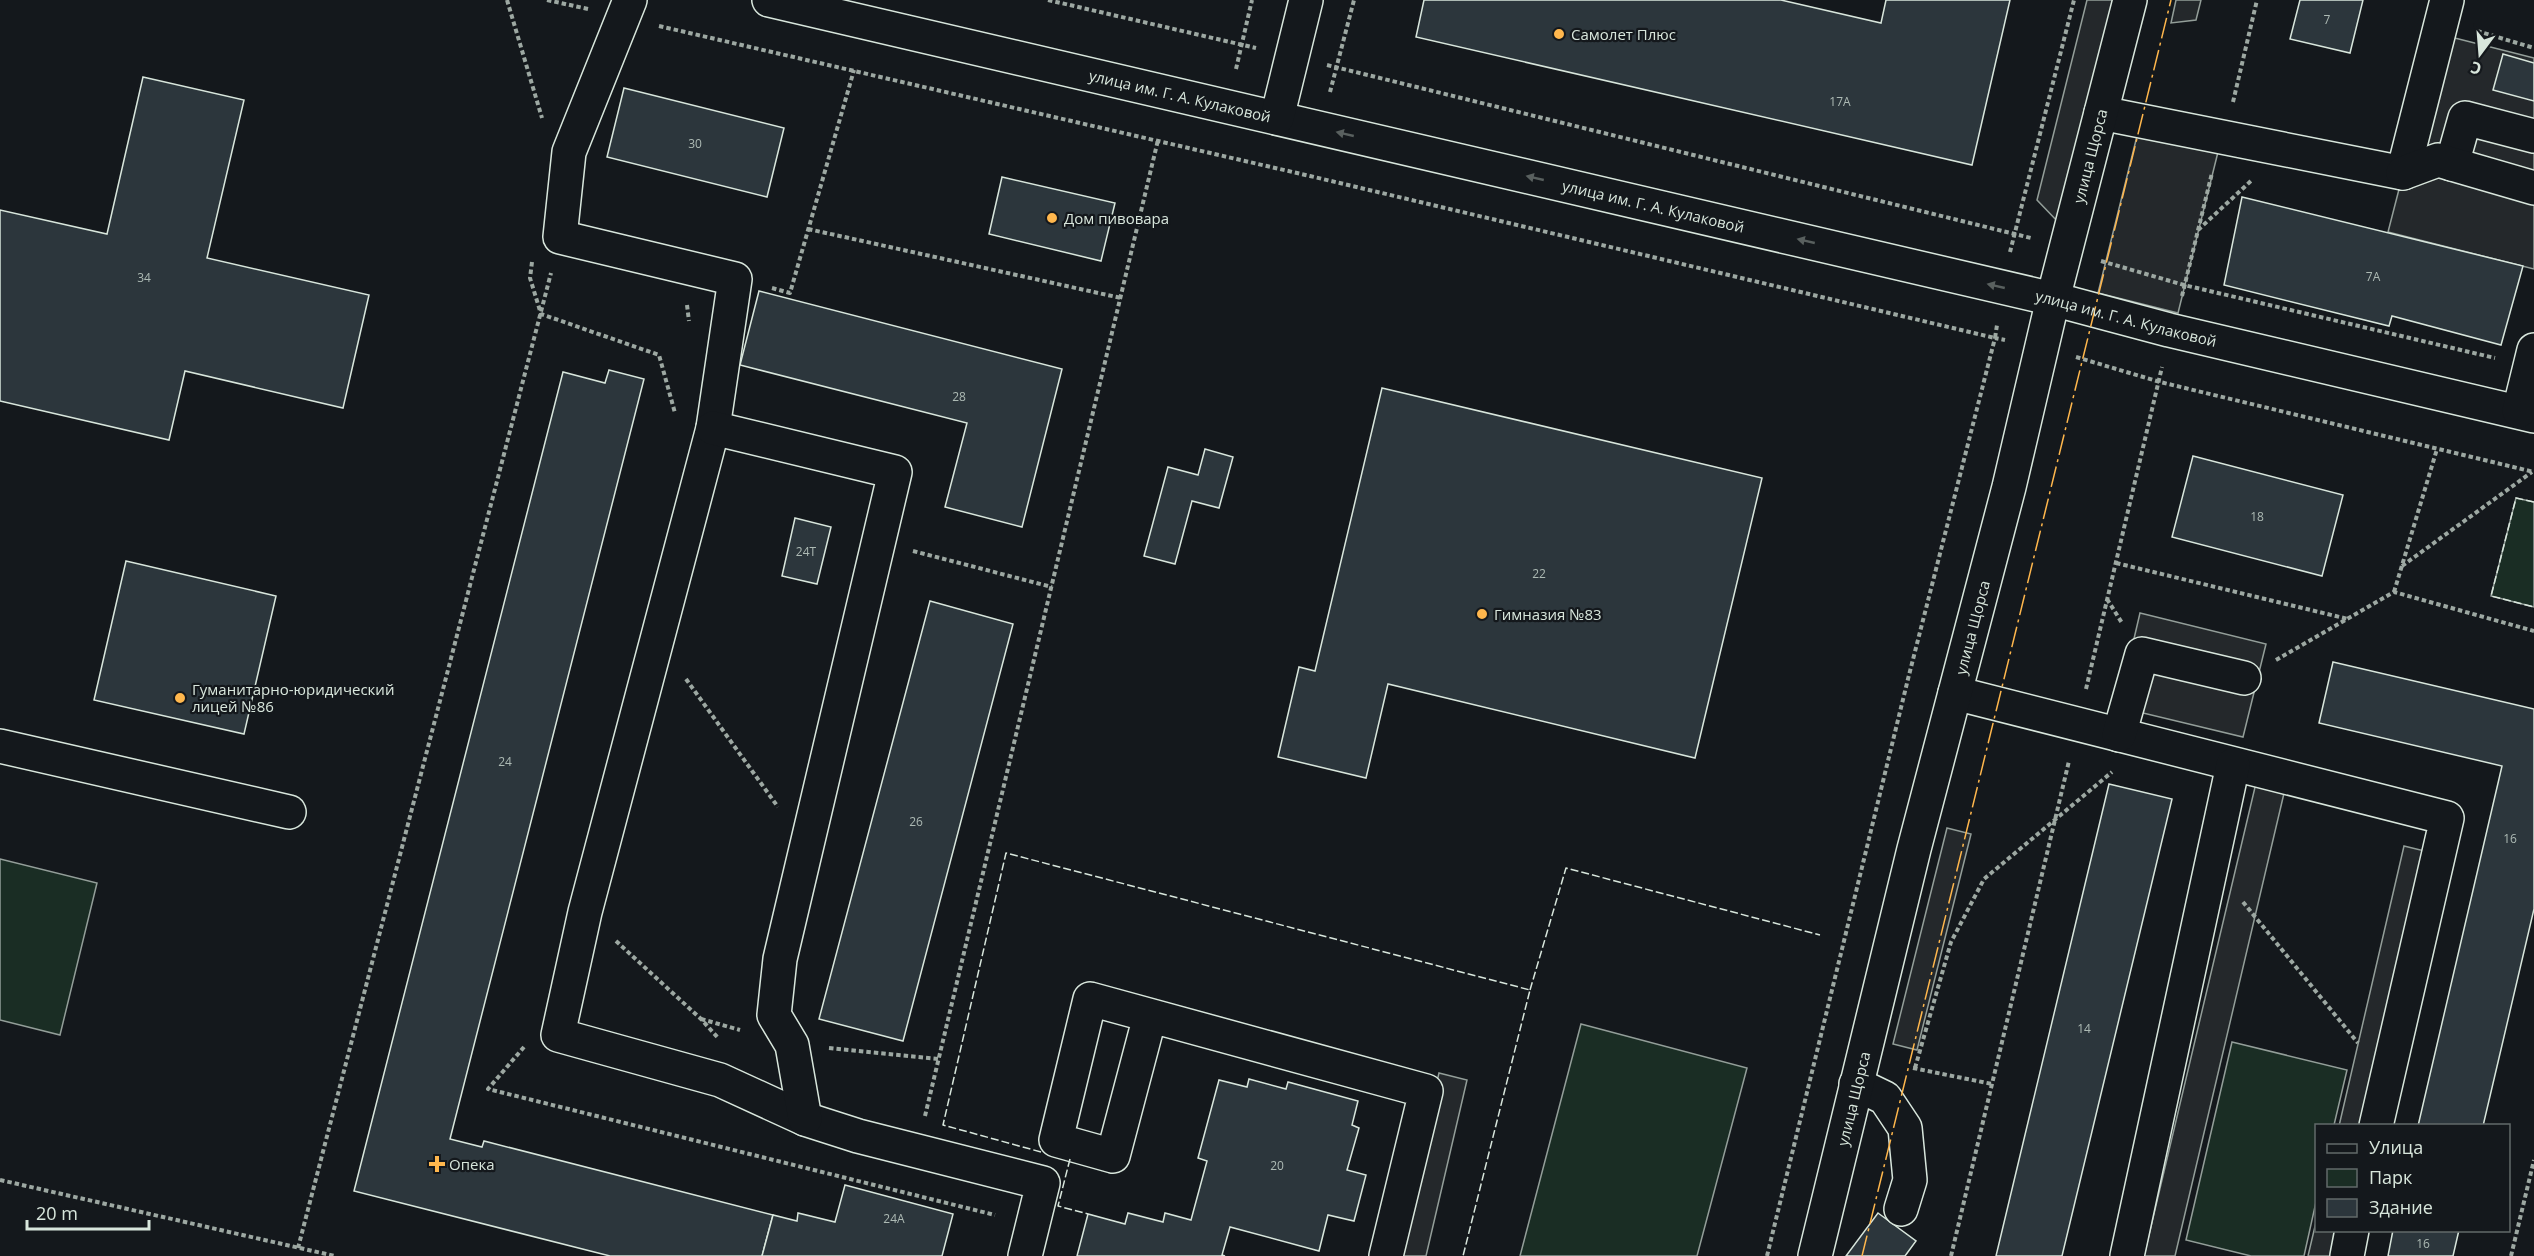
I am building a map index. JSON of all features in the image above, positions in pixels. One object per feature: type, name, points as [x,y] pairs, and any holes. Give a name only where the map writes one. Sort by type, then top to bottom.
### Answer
[{"type":"street","name":"улица им. Г. А. Кулаковой","points":[[769,0],[807,4],[1277,118],[2053,299],[2169,330],[2526,414]]},
{"type":"street","points":[[1277,118],[1306,0]]},
{"type":"street","name":"улица Щорса","points":[[1815,1256],[1864,1052],[2009,487],[2053,299],[2130,0]]},
{"type":"street","points":[[626,9],[569,152],[560,237],[681,264],[735,279],[713,428],[656,636],[585,912],[558,1035],[720,1080],[805,1119],[916,1152],[1043,1183]]},
{"type":"street","points":[[2403,173],[2445,11]]},
{"type":"street","points":[[2101,113],[2403,173],[2438,160],[2534,188]]},
{"type":"street","points":[[2452,164],[2465,118],[2534,136]]},
{"type":"street","points":[[2526,414],[2532,358]]},
{"type":"street","points":[[713,428],[895,472],[780,959],[774,1015],[792,1045],[805,1119]]},
{"type":"street","points":[[2120,750],[2142,654],[2244,678]]},
{"type":"street","points":[[1955,693],[2077,725],[2120,750],[2233,765],[2447,818],[2376,1124]]},
{"type":"street","points":[[0,746],[290,812]]},
{"type":"street","points":[[2127,1256],[2233,765]]},
{"type":"street","points":[[1025,1256],[1090,999],[1426,1092],[1386,1256]]},
{"type":"street","points":[[1056,1140],[1113,1156],[1150,1016]]},
{"type":"street","points":[[1856,1084],[1885,1098],[1905,1128],[1910,1180],[1901,1209]]},
{"type":"street","points":[[2347,1256],[2352,1232]]},
{"type":"path","points":[[507,0],[543,121]]},
{"type":"path","points":[[1048,0],[1291,56],[2014,232]]},
{"type":"path","points":[[1310,176],[1354,0]]},
{"type":"path","points":[[626,9],[854,70],[1995,338],[2014,232],[2074,0]]},
{"type":"path","points":[[2445,11],[2534,48]]},
{"type":"path","points":[[735,279],[790,293],[854,70]]},
{"type":"path","points":[[906,1192],[1158,140]]},
{"type":"path","points":[[2198,230],[2286,150]]},
{"type":"path","points":[[808,229],[1121,298]]},
{"type":"path","points":[[298,1248],[560,237]]},
{"type":"path","points":[[681,264],[689,323]]},
{"type":"path","points":[[2184,285],[2532,358]]},
{"type":"path","points":[[541,314],[659,356],[676,417]]},
{"type":"path","points":[[2160,382],[2533,472]]},
{"type":"path","points":[[2244,678],[2394,592],[2437,449]]},
{"type":"path","points":[[2402,566],[2533,472]]},
{"type":"path","points":[[878,542],[1052,587]]},
{"type":"path","points":[[2116,563],[2348,619]]},
{"type":"path","points":[[2394,592],[2534,631]]},
{"type":"path","points":[[656,636],[777,807],[810,835]]},
{"type":"path","points":[[1767,1256],[1908,679]]},
{"type":"path","points":[[1951,1256],[2077,725]]},
{"type":"path","points":[[1915,1068],[1951,942],[1984,879],[2056,819],[2120,750]]},
{"type":"path","points":[[2211,864],[2386,1078]]},
{"type":"path","points":[[585,912],[701,1019],[724,1046],[720,1080]]},
{"type":"path","points":[[529,1041],[488,1089],[995,1215]]},
{"type":"path","points":[[1864,1052],[1915,1068],[1992,1084]]},
{"type":"path","points":[[2511,1256],[2534,1160]]},
{"type":"path","points":[[0,1180],[335,1256]]},
{"type":"path","points":[[1769,1247],[1775,1251]]},
{"type":"green space","points":[[2516,498],[2534,502],[2534,607],[2491,596]]},
{"type":"green space","points":[[0,859],[97,883],[60,1035],[0,1020]]},
{"type":"green space","points":[[1581,1024],[1747,1068],[1697,1256],[1520,1256]]},
{"type":"green space","points":[[2232,1042],[2347,1070],[2334,1124],[2315,1124],[2315,1206],[2304,1256],[2251,1256],[2186,1240]]},
{"type":"shaded area","points":[[2087,0],[2121,0],[2061,225],[2037,200]]},
{"type":"shaded area","points":[[2176,0],[2201,0],[2196,20],[2171,23]]},
{"type":"shaded area","points":[[2439,34],[2534,58],[2534,269],[2388,232]]},
{"type":"shaded area","points":[[2138,132],[2218,152],[2178,313],[2098,293]]},
{"type":"shaded area","points":[[2140,613],[2266,644],[2243,737],[2118,707]]},
{"type":"shaded area","points":[[2256,783],[2285,789],[2175,1256],[2144,1256]]},
{"type":"shaded area","points":[[1947,828],[1971,834],[1917,1050],[1893,1044]]},
{"type":"shaded area","points":[[2404,846],[2433,853],[2369,1124],[2339,1124]]},
{"type":"shaded area","points":[[1439,1073],[1467,1080],[1426,1256],[1396,1256]]},
{"type":"shaded area","points":[[2315,1226],[2315,1232],[2344,1232],[2338,1256],[2308,1256]]},
{"type":"building","points":[[1424,0],[1781,0],[1881,23],[1886,0],[2010,0],[1972,165],[1416,37]]},
{"type":"building","points":[[2300,0],[2363,0],[2350,53],[2290,39]]},
{"type":"building","points":[[2503,54],[2534,63],[2534,101],[2493,90]]},
{"type":"building","points":[[143,77],[244,100],[207,258],[369,295],[343,408],[185,371],[169,440],[0,401],[0,210],[107,234]]},
{"type":"building","points":[[624,88],[784,128],[767,197],[607,157]]},
{"type":"building","name":"Дом пивовара","points":[[1002,177],[1115,203],[1101,261],[989,234]]},
{"type":"building","points":[[2242,197],[2523,266],[2501,345],[2392,316],[2389,326],[2224,285]]},
{"type":"building","points":[[759,291],[1062,369],[1022,527],[945,507],[967,423],[740,365]]},
{"type":"building","points":[[609,370],[644,379],[450,1139],[482,1147],[484,1141],[773,1215],[762,1256],[610,1256],[354,1191],[563,372],[605,383]]},
{"type":"building","points":[[1382,388],[1762,478],[1695,758],[1388,684],[1366,778],[1278,757],[1299,667],[1315,671]]},
{"type":"building","points":[[1205,449],[1233,457],[1219,508],[1192,501],[1175,564],[1144,556],[1168,467],[1198,475]]},
{"type":"building","points":[[2193,456],[2343,495],[2322,576],[2172,537]]},
{"type":"building","points":[[795,518],[831,527],[817,584],[782,576]]},
{"type":"building","points":[[126,561],[276,596],[244,734],[94,700]]},
{"type":"building","points":[[930,601],[1013,624],[903,1041],[819,1019]]},
{"type":"building","points":[[2333,662],[2534,709],[2534,909],[2483,1124],[2418,1124],[2502,766],[2319,723]]},
{"type":"building","points":[[2109,784],[2172,799],[2062,1256],[1996,1256]]},
{"type":"building","points":[[1249,1079],[1286,1089],[1288,1082],[1358,1101],[1352,1125],[1359,1128],[1347,1170],[1366,1175],[1354,1221],[1328,1215],[1319,1251],[1230,1227],[1222,1255],[1225,1256],[1077,1256],[1088,1214],[1125,1224],[1128,1213],[1163,1222],[1165,1213],[1191,1220],[1207,1161],[1198,1158],[1219,1080],[1247,1087]]},
{"type":"building","points":[[845,1185],[953,1214],[942,1256],[762,1256],[773,1215],[797,1221],[798,1213],[835,1222]]},
{"type":"building","points":[[1878,1213],[1916,1241],[1905,1256],[1846,1256]]},
{"type":"building","points":[[2393,1232],[2459,1232],[2453,1256],[2388,1256]]},
{"type":"fence","points":[[2534,502],[2516,498],[2491,596],[2534,607]]},
{"type":"fence","points":[[1041,1152],[943,1125],[1006,853],[1530,990],[1463,1256]]},
{"type":"fence","points":[[1530,990],[1566,868],[1820,935]]},
{"type":"fence","points":[[1070,1159],[1058,1206],[1088,1214]]},
{"type":"power","points":[[1862,1256],[2171,0]]},
{"type":"place","name":"Самолет Плюс","points":[[1559,34]]},
{"type":"place","name":"Дом пивовара","points":[[1052,218]]},
{"type":"place","name":"Гимназия №83","points":[[1482,614]]},
{"type":"place","name":"Гуманитарно-юридический лицей №86","points":[[180,698]]},
{"type":"place","name":"Опека","points":[[437,1164]]}]
